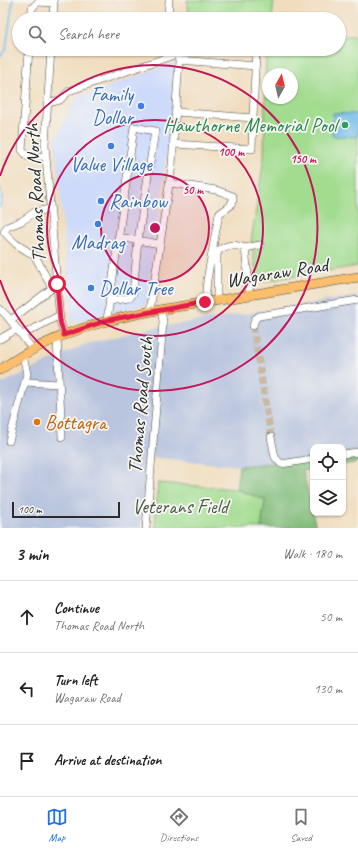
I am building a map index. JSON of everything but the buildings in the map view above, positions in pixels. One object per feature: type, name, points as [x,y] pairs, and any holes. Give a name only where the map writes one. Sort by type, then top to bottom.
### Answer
[{"type":"main road","name":"Wagaraw Road","points":[[0,370],[23,355],[60,336],[107,320],[161,309],[358,277]]},
{"type":"street","points":[[168,0],[168,12]]},
{"type":"street","points":[[32,12],[32,8],[38,2],[54,1],[53,12]]},
{"type":"street","points":[[29,56],[22,150],[28,157],[46,156]]},
{"type":"street","name":"Thomas Road North","points":[[51,56],[46,156],[55,286],[60,315],[59,384],[62,436]]},
{"type":"street","points":[[48,103],[60,100],[69,91],[170,56]]},
{"type":"street","points":[[150,311],[170,183],[174,144],[176,112],[176,56]]},
{"type":"street","points":[[189,56],[256,66]]},
{"type":"street","points":[[174,144],[252,149],[256,56]]},
{"type":"street","points":[[176,112],[253,118]]},
{"type":"street","points":[[107,320],[109,301],[134,127],[155,131],[138,240],[133,294],[129,298],[109,301]]},
{"type":"street","points":[[170,183],[216,190],[233,196],[230,206],[219,214],[206,282],[205,302]]},
{"type":"street","points":[[11,320],[55,286],[35,256],[16,244],[4,232],[7,227],[22,221],[35,212],[50,209]]},
{"type":"street","points":[[118,237],[160,244]]},
{"type":"street","points":[[217,300],[217,255],[219,250],[225,246],[237,244],[245,248],[260,245]]},
{"type":"street","points":[[245,248],[250,295]]},
{"type":"street","points":[[254,326],[255,319],[259,316],[358,300]]},
{"type":"street","points":[[0,309],[11,320],[33,350]]},
{"type":"street","name":"Thomas Road South","points":[[146,528],[163,322],[161,309]]},
{"type":"street","points":[[0,340],[60,315]]},
{"type":"street","points":[[9,441],[27,374],[23,355]]},
{"type":"street","points":[[25,382],[59,384]]},
{"type":"street","points":[[271,437],[275,457],[281,464],[310,459]]},
{"type":"street","points":[[346,454],[358,452]]},
{"type":"shaded area","points":[[176,62],[171,126],[146,304],[72,323],[55,140],[76,98]]},
{"type":"shaded area","points":[[358,296],[358,454],[346,456],[346,444],[310,444],[310,459],[239,466],[147,457],[141,528],[0,528],[0,385],[86,344],[147,329]]},
{"type":"green space","points":[[187,0],[274,0],[273,12],[189,12]]},
{"type":"green space","points":[[346,35],[358,35],[358,266],[258,282],[251,241],[264,158],[265,104],[298,104],[298,68],[266,68],[266,56],[346,56]]},
{"type":"green space","points":[[358,454],[358,462],[346,464],[346,456]]},
{"type":"green space","points":[[310,459],[310,470],[303,471],[310,502],[310,516],[313,516],[316,528],[261,528],[265,500],[236,489],[239,466]]},
{"type":"green space","name":"Veterans Field","points":[[158,483],[236,489],[265,500],[261,528],[155,528]]},
{"type":"water","name":"Hawthorne Memorial Pool","points":[[333,113],[358,114],[358,137],[332,136]]},
{"type":"waterway","points":[[0,56],[6,49],[13,0]]},
{"type":"waterway","points":[[0,189],[2,197],[0,207]]},
{"type":"tunnel","points":[[253,326],[271,437]]},
{"type":"place","name":"Family Dollar","points":[[141,106]]},
{"type":"place","name":"Hawthorne Memorial Pool","points":[[345,125]]},
{"type":"place","name":"Value Village","points":[[111,146]]},
{"type":"place","name":"Rainbow","points":[[101,201]]},
{"type":"place","name":"Madrag","points":[[98,224]]},
{"type":"place","name":"Dollar Tree","points":[[91,288]]},
{"type":"place","name":"Bottagra","points":[[37,422]]},
{"type":"route","points":[[57,284],[60,321],[64,335],[80,328],[108,320],[205,302]]}]
